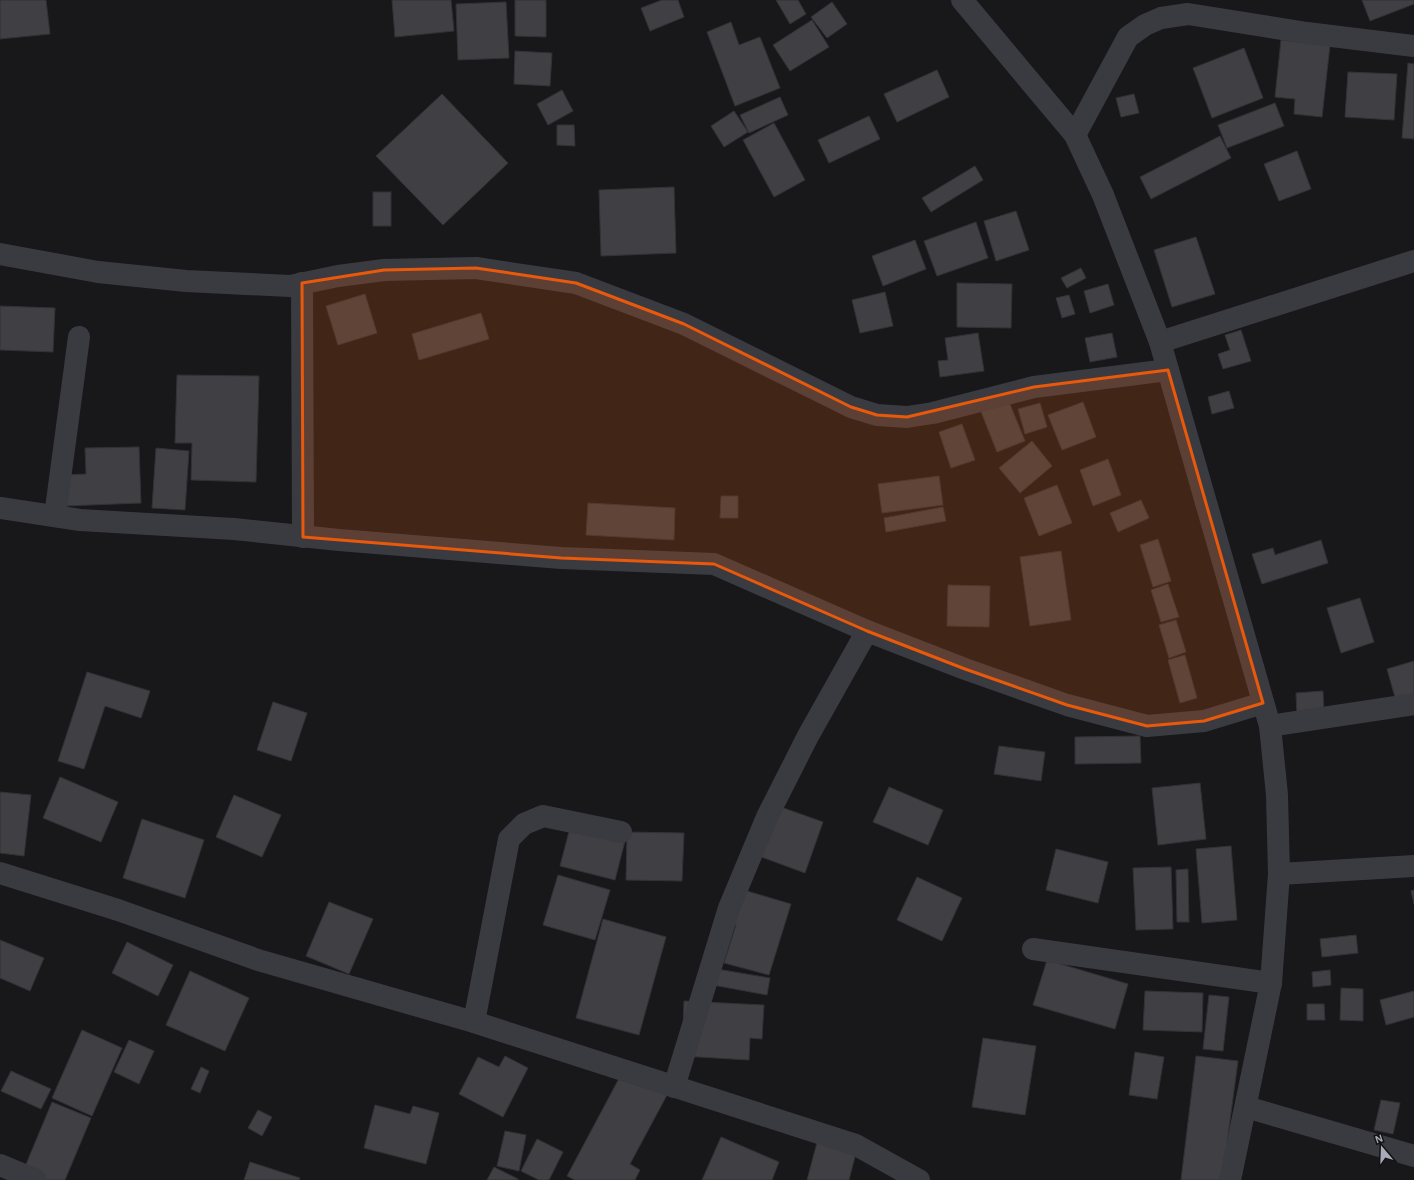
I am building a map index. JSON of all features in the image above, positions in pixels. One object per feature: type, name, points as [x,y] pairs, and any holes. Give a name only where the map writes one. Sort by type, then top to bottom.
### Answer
[{"type":"street","points":[[962,0],[1075,135],[1103,195],[1160,342],[1270,726],[1277,795],[1279,874],[1271,983],[1230,1180]]},
{"type":"street","points":[[1075,135],[1128,37],[1146,25],[1161,18],[1188,14],[1307,33],[1414,46]]},
{"type":"street","points":[[0,254],[98,272],[179,280],[290,286],[384,270],[476,268],[576,283],[684,324],[851,406],[877,415],[908,417],[933,413],[1034,387],[1168,370]]},
{"type":"street","points":[[1160,342],[1414,261]]},
{"type":"street","points":[[302,283],[303,536]]},
{"type":"street","points":[[54,516],[79,337]]},
{"type":"street","points":[[0,508],[80,520],[234,529],[561,558],[714,564],[867,631],[1067,705],[1147,726],[1204,721],[1263,703]]},
{"type":"street","points":[[674,1087],[729,908],[766,817],[808,736],[867,631]]},
{"type":"street","points":[[1270,726],[1414,704]]},
{"type":"street","points":[[474,1022],[509,839],[524,824],[543,816],[621,832]]},
{"type":"street","points":[[1279,874],[1414,866]]},
{"type":"street","points":[[0,873],[118,910],[258,960],[474,1022],[856,1145],[919,1180]]},
{"type":"street","points":[[1033,949],[1271,983]]},
{"type":"street","points":[[1246,1107],[1414,1156]]},
{"type":"street","points":[[0,1165],[36,1180]]},
{"type":"highlighted area","points":[[476,268],[576,283],[684,324],[851,407],[877,415],[907,417],[1034,387],[1168,370],[1263,703],[1204,721],[1147,726],[1067,705],[965,669],[867,631],[714,564],[561,558],[303,537],[302,283],[384,270]]},
{"type":"building","points":[[0,0],[46,0],[50,34],[0,39]]},
{"type":"building","points":[[392,0],[451,0],[454,31],[395,37]]},
{"type":"building","points":[[515,0],[546,0],[546,37],[515,36]]},
{"type":"building","points":[[662,0],[678,0],[684,17],[650,31],[641,8]]},
{"type":"building","points":[[776,0],[798,0],[806,14],[790,24]]},
{"type":"building","points":[[1362,0],[1414,0],[1414,4],[1370,21]]},
{"type":"building","points":[[506,2],[509,58],[458,60],[456,4]]},
{"type":"building","points":[[832,2],[847,24],[827,38],[811,17]]},
{"type":"building","points":[[812,20],[829,47],[790,71],[773,45]]},
{"type":"building","points":[[731,22],[739,45],[760,37],[780,88],[735,106],[707,32]]},
{"type":"building","points":[[1281,40],[1330,45],[1322,117],[1294,114],[1295,99],[1275,97]]},
{"type":"building","points":[[1244,48],[1263,98],[1212,118],[1193,68]]},
{"type":"building","points":[[515,51],[552,53],[550,86],[514,84]]},
{"type":"building","points":[[1408,63],[1414,64],[1414,139],[1402,138]]},
{"type":"building","points":[[937,70],[949,97],[897,122],[884,94]]},
{"type":"building","points":[[1348,72],[1397,74],[1394,120],[1345,117]]},
{"type":"building","points":[[562,90],[573,111],[548,125],[537,104]]},
{"type":"building","points":[[442,94],[508,163],[443,225],[376,156]]},
{"type":"building","points":[[1134,94],[1139,113],[1121,117],[1116,98]]},
{"type":"building","points":[[780,97],[788,115],[749,133],[740,115]]},
{"type":"building","points":[[1275,103],[1284,126],[1227,148],[1218,125]]},
{"type":"building","points":[[734,111],[748,132],[724,147],[711,126]]},
{"type":"building","points":[[869,116],[880,139],[829,163],[818,140]]},
{"type":"building","points":[[774,123],[805,180],[774,197],[743,140]]},
{"type":"building","points":[[557,125],[574,125],[575,146],[557,145]]},
{"type":"building","points":[[1220,136],[1231,158],[1151,199],[1140,177]]},
{"type":"building","points":[[1297,151],[1311,189],[1279,201],[1264,164]]},
{"type":"building","points":[[975,166],[983,180],[931,212],[922,198]]},
{"type":"building","points":[[674,187],[676,253],[601,256],[599,190]]},
{"type":"building","points":[[373,192],[391,192],[391,226],[373,226]]},
{"type":"building","points":[[1016,211],[1029,250],[996,261],[984,221]]},
{"type":"building","points":[[976,222],[988,258],[937,276],[924,241]]},
{"type":"building","points":[[1196,237],[1215,294],[1172,307],[1154,250]]},
{"type":"building","points":[[915,240],[926,269],[883,286],[872,256]]},
{"type":"building","points":[[1081,268],[1086,278],[1067,288],[1061,278]]},
{"type":"building","points":[[957,283],[1012,284],[1011,328],[957,327]]},
{"type":"building","points":[[1108,284],[1114,305],[1090,313],[1084,291]]},
{"type":"building","points":[[885,292],[893,326],[860,333],[852,300]]},
{"type":"building","points":[[365,294],[377,333],[338,345],[326,306]]},
{"type":"building","points":[[1069,295],[1075,314],[1062,318],[1056,298]]},
{"type":"building","points":[[0,306],[55,308],[53,352],[0,350]]},
{"type":"building","points":[[481,313],[489,339],[419,360],[412,334]]},
{"type":"building","points":[[1241,330],[1251,361],[1223,369],[1218,354],[1230,350],[1225,335]]},
{"type":"building","points":[[978,333],[984,371],[940,377],[938,361],[948,360],[945,338]]},
{"type":"building","points":[[1112,333],[1117,357],[1090,362],[1085,338]]},
{"type":"building","points":[[177,375],[259,376],[256,482],[191,480],[192,443],[175,443]]},
{"type":"building","points":[[1229,391],[1234,408],[1212,414],[1208,397]]},
{"type":"building","points":[[1007,397],[1025,441],[997,452],[980,409]]},
{"type":"building","points":[[1083,402],[1096,437],[1062,450],[1048,415]]},
{"type":"building","points":[[1040,403],[1047,427],[1025,434],[1018,409]]},
{"type":"building","points":[[962,424],[975,460],[951,468],[939,432]]},
{"type":"building","points":[[1032,441],[1052,466],[1020,493],[999,468]]},
{"type":"building","points":[[139,447],[141,503],[65,506],[64,475],[86,474],[85,448]]},
{"type":"building","points":[[156,448],[189,451],[185,510],[152,508]]},
{"type":"building","points":[[1108,459],[1121,495],[1093,506],[1080,470]]},
{"type":"building","points":[[939,476],[943,505],[882,513],[878,484]]},
{"type":"building","points":[[1057,485],[1072,523],[1039,536],[1024,498]]},
{"type":"building","points":[[721,496],[738,496],[738,518],[720,518]]},
{"type":"building","points":[[1141,500],[1149,518],[1118,532],[1110,513]]},
{"type":"building","points":[[588,503],[675,508],[674,540],[586,535]]},
{"type":"building","points":[[943,507],[946,521],[886,532],[884,518]]},
{"type":"building","points":[[1158,539],[1171,581],[1153,587],[1140,545]]},
{"type":"building","points":[[1321,540],[1328,563],[1262,584],[1252,554],[1273,548],[1275,555]]},
{"type":"building","points":[[1061,551],[1071,620],[1030,626],[1020,557]]},
{"type":"building","points":[[1168,584],[1179,617],[1161,622],[1151,590]]},
{"type":"building","points":[[948,585],[990,586],[989,627],[947,626]]},
{"type":"building","points":[[1360,598],[1374,642],[1341,653],[1327,608]]},
{"type":"building","points":[[1176,620],[1186,652],[1169,658],[1159,625]]},
{"type":"building","points":[[1185,655],[1197,698],[1180,703],[1168,660]]},
{"type":"building","points":[[1414,661],[1414,696],[1396,701],[1387,669]]},
{"type":"building","points":[[87,672],[150,691],[141,718],[105,706],[84,769],[58,761]]},
{"type":"building","points":[[1323,691],[1324,715],[1297,717],[1296,693]]},
{"type":"building","points":[[273,702],[307,713],[291,761],[257,750]]},
{"type":"building","points":[[1140,736],[1141,763],[1075,764],[1075,737]]},
{"type":"building","points":[[999,746],[1045,752],[1041,781],[994,774]]},
{"type":"building","points":[[60,777],[118,802],[101,842],[43,818]]},
{"type":"building","points":[[1200,783],[1206,839],[1158,845],[1152,788]]},
{"type":"building","points":[[889,787],[943,810],[928,845],[873,822]]},
{"type":"building","points":[[0,792],[31,795],[24,856],[0,853]]},
{"type":"building","points":[[234,795],[281,815],[262,857],[216,837]]},
{"type":"building","points":[[764,801],[823,822],[805,873],[745,851]]},
{"type":"building","points":[[142,819],[204,840],[185,898],[123,878]]},
{"type":"building","points":[[572,820],[627,833],[615,880],[560,866]]},
{"type":"building","points":[[627,832],[684,833],[682,881],[626,880]]},
{"type":"building","points":[[1231,846],[1237,920],[1202,923],[1196,849]]},
{"type":"building","points":[[1056,849],[1108,862],[1098,903],[1046,890]]},
{"type":"building","points":[[1171,867],[1173,929],[1136,930],[1133,868]]},
{"type":"building","points":[[1188,869],[1189,922],[1177,922],[1176,870]]},
{"type":"building","points":[[558,875],[610,890],[595,940],[543,925]]},
{"type":"building","points":[[917,877],[962,898],[942,941],[897,920]]},
{"type":"building","points":[[730,886],[791,904],[769,975],[724,963],[736,925],[719,920]]},
{"type":"building","points":[[1414,890],[1414,904],[1411,891]]},
{"type":"building","points":[[329,902],[373,919],[349,974],[306,956]]},
{"type":"building","points":[[603,919],[666,937],[639,1035],[576,1018]]},
{"type":"building","points":[[1356,935],[1358,953],[1322,957],[1320,939]]},
{"type":"building","points":[[0,940],[44,958],[30,991],[0,978]]},
{"type":"building","points":[[127,942],[173,965],[158,996],[112,973]]},
{"type":"building","points":[[1047,960],[1128,984],[1115,1029],[1033,1005]]},
{"type":"building","points":[[705,967],[770,978],[767,995],[702,983]]},
{"type":"building","points":[[1330,970],[1331,985],[1313,987],[1312,972]]},
{"type":"building","points":[[190,971],[249,998],[225,1051],[166,1025]]},
{"type":"building","points":[[1341,988],[1363,989],[1363,1021],[1340,1020]]},
{"type":"building","points":[[1145,991],[1203,993],[1202,1032],[1143,1030]]},
{"type":"building","points":[[1414,991],[1414,1017],[1386,1025],[1380,1000]]},
{"type":"building","points":[[1209,995],[1229,997],[1223,1051],[1203,1049]]},
{"type":"building","points":[[684,1001],[764,1005],[762,1039],[750,1038],[749,1060],[682,1056]]},
{"type":"building","points":[[1307,1004],[1324,1004],[1325,1020],[1307,1020]]},
{"type":"building","points":[[82,1030],[122,1048],[92,1116],[52,1098]]},
{"type":"building","points":[[983,1038],[1036,1046],[1025,1115],[972,1107]]},
{"type":"building","points":[[129,1040],[154,1051],[139,1084],[114,1072]]},
{"type":"building","points":[[1135,1052],[1164,1057],[1157,1099],[1129,1095]]},
{"type":"building","points":[[505,1056],[528,1068],[503,1117],[459,1094],[478,1057],[499,1067]]},
{"type":"building","points":[[1196,1056],[1238,1061],[1222,1180],[1181,1180]]},
{"type":"building","points":[[201,1067],[209,1071],[200,1093],[191,1089]]},
{"type":"building","points":[[11,1071],[51,1089],[41,1109],[1,1091]]},
{"type":"building","points":[[623,1071],[667,1095],[630,1164],[640,1170],[635,1180],[575,1180],[567,1176]]},
{"type":"building","points":[[1381,1100],[1400,1103],[1393,1134],[1374,1130]]},
{"type":"building","points":[[52,1102],[91,1118],[65,1180],[36,1180],[22,1174]]},
{"type":"building","points":[[375,1105],[410,1114],[413,1106],[439,1113],[426,1164],[364,1148]]},
{"type":"building","points":[[258,1110],[272,1117],[262,1136],[248,1128]]},
{"type":"building","points":[[505,1131],[526,1135],[519,1171],[497,1166]]},
{"type":"building","points":[[819,1135],[858,1145],[849,1180],[807,1180]]},
{"type":"building","points":[[721,1137],[779,1162],[772,1180],[702,1180]]},
{"type":"building","points":[[537,1139],[563,1152],[549,1180],[539,1180],[521,1171]]},
{"type":"building","points":[[250,1162],[300,1178],[299,1180],[244,1180]]},
{"type":"building","points":[[494,1167],[518,1179],[518,1180],[487,1180]]}]
